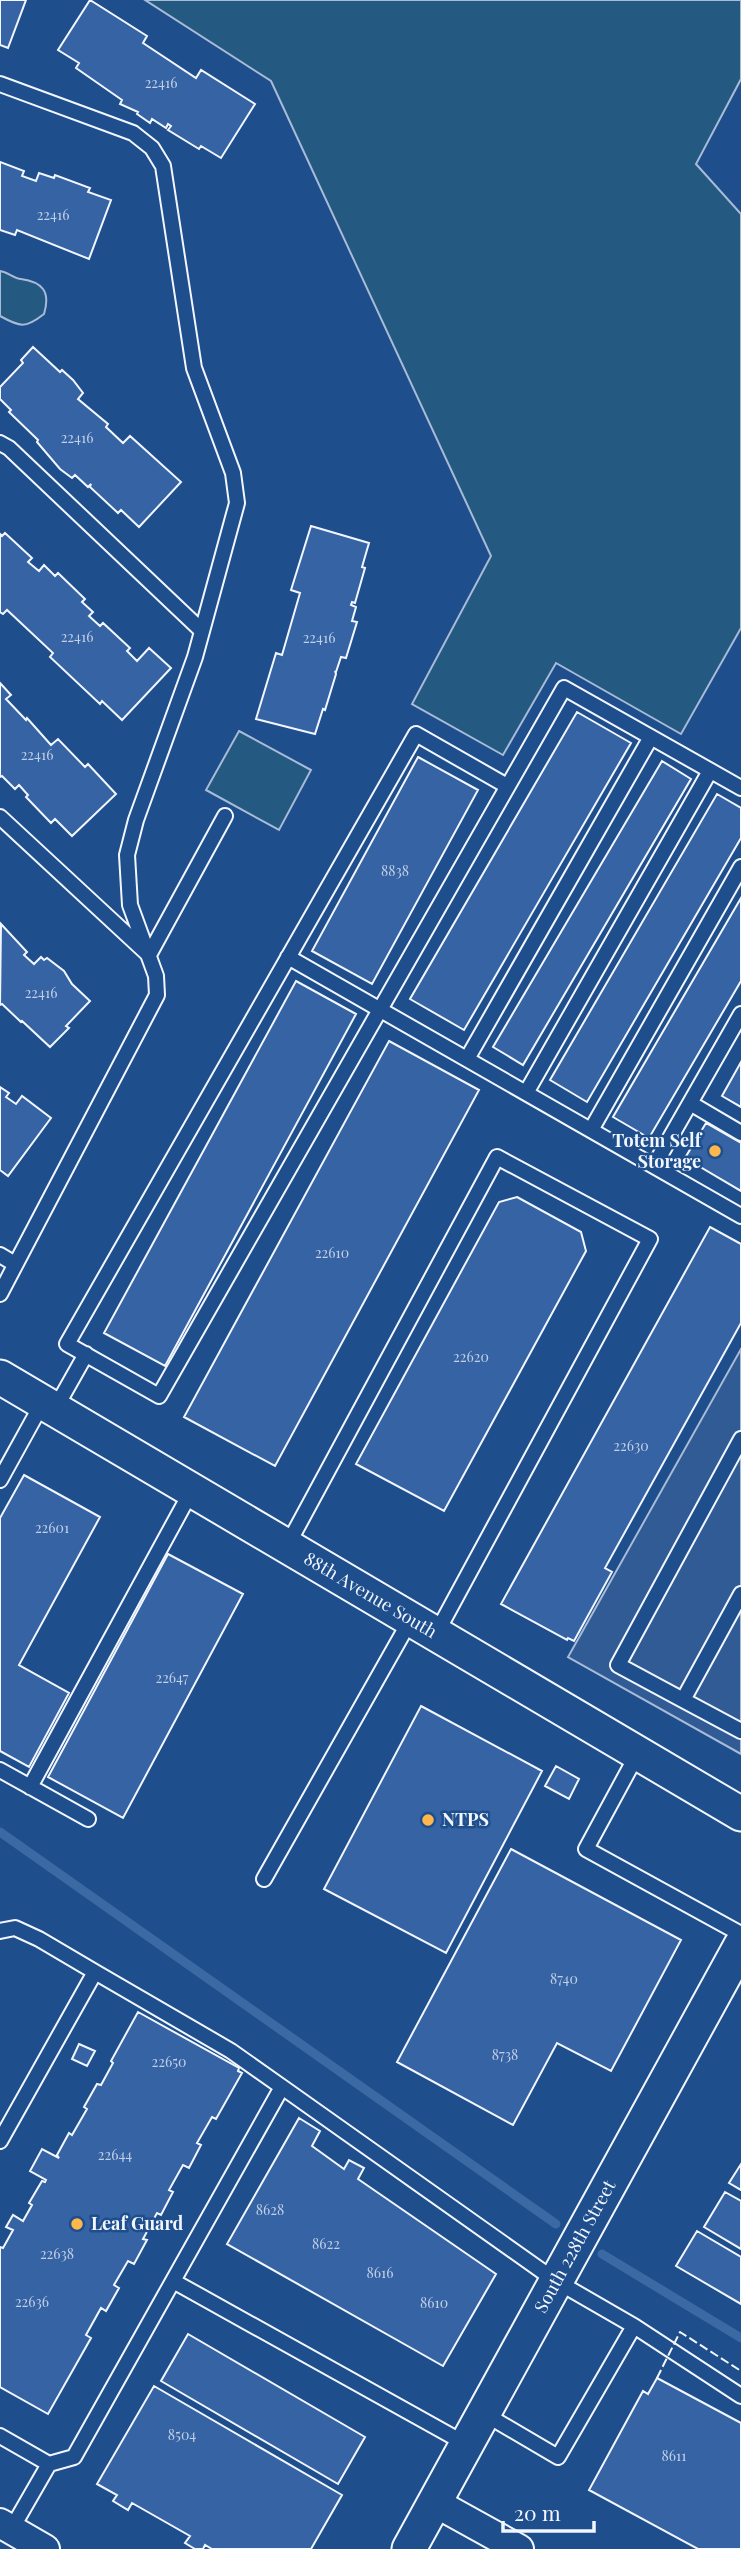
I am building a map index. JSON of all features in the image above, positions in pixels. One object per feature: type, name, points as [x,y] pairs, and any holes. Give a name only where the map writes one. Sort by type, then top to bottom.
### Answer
[{"type":"street","name":"88th Avenue South","points":[[0,1377],[741,1814]]},
{"type":"street","name":"South 228th Street","points":[[409,2549],[741,1945]]},
{"type":"street","points":[[434,2501],[519,2549]]},
{"type":"street","points":[[6,2526],[45,2549]]},
{"type":"lane","points":[[0,84],[133,133],[152,148],[163,166],[194,368],[233,473],[237,503],[195,657],[136,820],[127,855],[131,905],[156,976],[157,995],[0,1294]]},
{"type":"lane","points":[[0,443],[9,448],[202,631]]},
{"type":"lane","points":[[508,786],[416,734],[68,1344],[159,1396],[380,1010],[508,786],[564,688],[741,788]]},
{"type":"lane","points":[[467,1059],[651,737]]},
{"type":"lane","points":[[526,1093],[710,771]]},
{"type":"lane","points":[[149,955],[225,816]]},
{"type":"lane","points":[[0,817],[149,955]]},
{"type":"lane","points":[[591,1130],[741,867]]},
{"type":"lane","points":[[288,957],[741,1216]]},
{"type":"lane","points":[[654,1166],[740,1019]]},
{"type":"lane","points":[[690,1103],[741,1133]]},
{"type":"lane","points":[[264,1879],[423,1626],[650,1239],[497,1157],[287,1546]]},
{"type":"lane","points":[[0,1255],[15,1264]]},
{"type":"lane","points":[[0,1480],[86,1354]]},
{"type":"lane","points":[[741,1440],[618,1665],[741,1731]]},
{"type":"lane","points":[[30,1787],[192,1490]]},
{"type":"lane","points":[[683,1700],[741,1594]]},
{"type":"lane","points":[[638,1753],[586,1849],[741,1934]]},
{"type":"lane","points":[[0,1770],[88,1819]]},
{"type":"lane","points":[[0,1931],[15,1928],[39,1939],[231,2051],[556,2281],[634,2326],[741,2396]]},
{"type":"lane","points":[[0,2141],[95,1972]]},
{"type":"lane","points":[[6,2526],[49,2464],[74,2456],[282,2087]]},
{"type":"lane","points":[[173,2281],[466,2444]]},
{"type":"lane","points":[[482,2413],[558,2457],[634,2326]]},
{"type":"lane","points":[[0,2436],[49,2464]]},
{"type":"shaded area","points":[[145,0],[741,0],[741,79],[696,164],[741,214],[741,628],[681,734],[556,663],[503,755],[412,704],[491,556],[271,81]]},
{"type":"shaded area","points":[[0,271],[39,285],[46,299],[44,314],[22,325],[0,316]]},
{"type":"shaded area","points":[[239,731],[311,770],[279,830],[206,790]]},
{"type":"shaded area","points":[[741,1349],[741,1754],[568,1657]]},
{"type":"building","points":[[0,0],[26,0],[8,48],[0,45]]},
{"type":"building","points":[[90,0],[147,36],[143,43],[196,78],[201,70],[255,104],[221,158],[201,146],[199,149],[168,130],[171,126],[168,124],[166,128],[152,119],[150,123],[137,114],[138,112],[120,104],[122,100],[76,68],[79,63],[58,50]]},
{"type":"building","points":[[0,162],[24,171],[22,176],[36,181],[39,173],[54,178],[55,175],[90,188],[88,192],[111,200],[89,259],[17,230],[15,235],[0,230]]},
{"type":"building","points":[[33,347],[60,372],[62,370],[73,380],[83,393],[78,399],[108,424],[106,427],[123,443],[130,436],[181,482],[139,527],[121,510],[118,513],[90,487],[91,484],[88,487],[75,475],[72,478],[60,469],[38,440],[9,412],[11,410],[0,399],[0,387],[23,363],[21,360]]},
{"type":"building","points":[[311,526],[369,543],[355,603],[352,602],[351,605],[356,607],[352,621],[357,622],[346,658],[341,657],[335,671],[325,710],[323,709],[315,734],[256,719],[276,653],[282,655],[300,593],[291,590]]},
{"type":"building","points":[[5,533],[32,558],[28,562],[39,571],[44,565],[55,576],[58,573],[85,599],[82,602],[93,612],[89,616],[100,626],[103,623],[130,648],[127,651],[137,661],[149,648],[171,668],[122,720],[102,701],[100,704],[50,657],[53,653],[7,610],[3,614],[0,612],[0,534],[2,536]]},
{"type":"building","points":[[0,683],[11,695],[6,699],[51,745],[58,739],[85,767],[88,764],[116,794],[72,836],[55,819],[51,823],[26,797],[28,795],[19,785],[15,789],[0,777]]},
{"type":"building","points":[[577,712],[631,743],[464,1030],[410,999]]},
{"type":"building","points":[[418,757],[478,790],[372,984],[312,951]]},
{"type":"building","points":[[662,761],[691,779],[523,1065],[493,1047]]},
{"type":"building","points":[[717,794],[741,808],[741,838],[587,1102],[550,1080]]},
{"type":"building","points":[[741,898],[741,981],[649,1138],[613,1117]]},
{"type":"building","points":[[1,924],[27,952],[24,955],[34,964],[41,957],[44,960],[47,958],[64,971],[72,984],[90,1001],[50,1047],[0,1005]]},
{"type":"building","points":[[296,981],[356,1014],[165,1366],[104,1333]]},
{"type":"building","points":[[389,1041],[479,1090],[275,1466],[184,1417]]},
{"type":"building","points":[[741,1062],[741,1107],[722,1096]]},
{"type":"building","points":[[0,1087],[9,1093],[6,1097],[16,1104],[22,1096],[51,1118],[8,1176],[0,1170]]},
{"type":"building","name":"Totem Self Storage","points":[[706,1123],[741,1143],[741,1191],[685,1158]]},
{"type":"building","points":[[517,1197],[581,1232],[586,1251],[444,1511],[356,1464],[499,1202]]},
{"type":"building","points":[[710,1227],[741,1244],[741,1323],[605,1568],[612,1572],[574,1641],[568,1638],[567,1640],[501,1604]]},
{"type":"building","points":[[24,1475],[100,1517],[19,1665],[69,1693],[29,1767],[0,1751],[0,1518]]},
{"type":"building","points":[[168,1554],[243,1594],[123,1818],[48,1777]]},
{"type":"building","points":[[421,1706],[542,1771],[446,1953],[324,1889]]},
{"type":"building","points":[[556,1766],[579,1779],[569,1799],[545,1786]]},
{"type":"building","points":[[511,1849],[681,1940],[611,2071],[557,2043],[513,2125],[397,2062]]},
{"type":"building","points":[[138,2012],[239,2068],[238,2071],[242,2073],[216,2119],[212,2117],[197,2143],[201,2145],[189,2168],[183,2165],[169,2190],[173,2192],[161,2215],[157,2213],[143,2239],[147,2240],[134,2264],[128,2261],[114,2285],[119,2288],[106,2311],[101,2308],[86,2335],[91,2338],[48,2414],[0,2387],[0,2247],[3,2248],[13,2230],[6,2227],[13,2215],[23,2221],[32,2205],[29,2203],[42,2181],[46,2180],[30,2171],[42,2149],[59,2158],[57,2155],[87,2109],[84,2107],[97,2084],[101,2085]]},
{"type":"building","points":[[79,2044],[95,2051],[87,2066],[72,2059]]},
{"type":"building","points":[[299,2118],[320,2131],[312,2146],[344,2169],[349,2160],[364,2168],[358,2179],[496,2274],[443,2366],[227,2244]]},
{"type":"building","points":[[741,2164],[741,2190],[729,2183]]},
{"type":"building","points":[[725,2192],[741,2201],[741,2249],[704,2227]]},
{"type":"building","points":[[697,2231],[741,2257],[741,2304],[676,2266]]},
{"type":"building","points":[[188,2334],[365,2437],[338,2484],[161,2381]]},
{"type":"building","points":[[657,2378],[741,2423],[741,2549],[698,2549],[589,2490],[643,2391],[648,2394]]},
{"type":"building","points":[[154,2386],[342,2495],[311,2549],[212,2549],[205,2545],[203,2549],[195,2549],[185,2543],[190,2536],[132,2503],[128,2510],[113,2501],[117,2495],[97,2484]]},
{"type":"waterway","points":[[0,1832],[556,2224]]},
{"type":"waterway","points":[[602,2254],[741,2338]]},
{"type":"fence","points":[[657,2378],[680,2332],[741,2371]]},
{"type":"place","name":"Totem Self Storage","points":[[715,1151]]},
{"type":"place","name":"NTPS","points":[[428,1820]]},
{"type":"place","name":"Leaf Guard","points":[[77,2224]]}]
